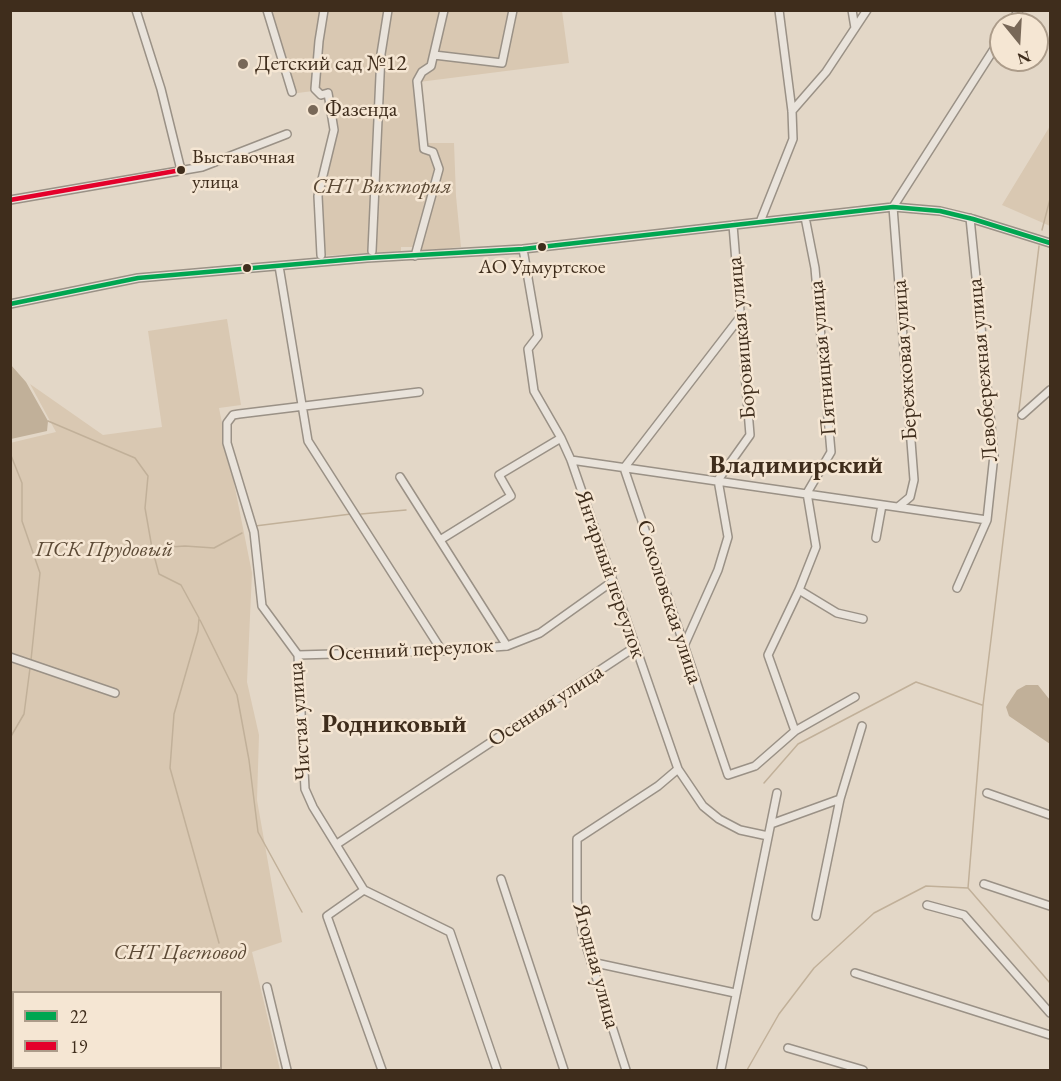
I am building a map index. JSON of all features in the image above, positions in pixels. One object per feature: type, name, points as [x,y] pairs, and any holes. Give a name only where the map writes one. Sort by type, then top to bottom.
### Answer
[{"type":"street","points":[[136,10],[161,89],[181,170]]},
{"type":"street","points":[[267,10],[292,92]]},
{"type":"street","points":[[321,255],[318,196],[334,130],[328,93],[321,95],[315,89],[324,10]]},
{"type":"street","points":[[372,251],[381,54],[388,10]]},
{"type":"street","points":[[416,256],[439,169],[433,152],[424,149],[417,81],[422,72],[431,66],[444,10]]},
{"type":"street","points":[[434,55],[502,63],[513,10]]},
{"type":"street","points":[[760,222],[791,148],[794,129],[779,10]]},
{"type":"street","points":[[852,10],[855,28]]},
{"type":"street","points":[[792,111],[826,72],[867,10]]},
{"type":"street","points":[[893,207],[989,58]]},
{"type":"street","points":[[10,200],[202,167],[287,134]]},
{"type":"street","points":[[10,304],[138,278],[523,249],[893,207],[940,211],[1050,243]]},
{"type":"street","name":"Бережковая улица","points":[[893,207],[914,480],[910,496],[898,507]]},
{"type":"street","name":"Пятницкая улица","points":[[805,217],[815,268],[831,452],[807,493]]},
{"type":"street","name":"Левобережная улица","points":[[957,588],[987,520],[994,454],[970,218]]},
{"type":"street","name":"Боровицкая улица","points":[[718,480],[750,435],[733,225]]},
{"type":"street","name":"Янтарный переулок","points":[[523,249],[538,336],[528,349],[534,391],[571,460],[678,769],[703,806],[719,819],[740,830],[768,836]]},
{"type":"street","points":[[279,266],[308,441],[442,651]]},
{"type":"street","points":[[624,468],[741,316]]},
{"type":"street","points":[[1022,415],[1050,390]]},
{"type":"street","points":[[302,406],[418,392]]},
{"type":"street","name":"Чистая улица","points":[[302,406],[233,415],[227,423],[227,443],[254,532],[262,606],[298,655],[305,789],[313,807],[364,891]]},
{"type":"street","points":[[440,540],[511,496],[499,475],[561,438]]},
{"type":"street","points":[[571,460],[987,520]]},
{"type":"street","name":"Соколовская улица","points":[[624,468],[728,775],[755,766],[795,731],[855,697]]},
{"type":"street","points":[[400,477],[507,646]]},
{"type":"street","points":[[684,646],[718,570],[728,537],[718,480]]},
{"type":"street","points":[[795,731],[768,655],[799,590],[816,547],[807,493]]},
{"type":"street","points":[[876,538],[882,505]]},
{"type":"street","name":"Осенний переулок","points":[[298,655],[442,651],[507,646],[540,633],[613,581]]},
{"type":"street","points":[[799,590],[837,613],[863,619]]},
{"type":"street","name":"Осенняя улица","points":[[337,844],[635,647]]},
{"type":"street","points":[[10,657],[115,693]]},
{"type":"street","points":[[816,916],[840,799],[862,726]]},
{"type":"street","name":"Ягодная улица","points":[[626,1071],[591,962],[578,910],[577,838],[658,786],[678,769]]},
{"type":"street","points":[[721,1069],[777,793]]},
{"type":"street","points":[[987,793],[1050,815]]},
{"type":"street","points":[[771,824],[840,799]]},
{"type":"street","points":[[501,879],[564,1071]]},
{"type":"street","points":[[984,884],[1050,906]]},
{"type":"street","points":[[382,1071],[327,916],[364,891],[450,932],[497,1071]]},
{"type":"street","points":[[927,905],[964,915],[1050,1013]]},
{"type":"street","points":[[591,962],[735,993]]},
{"type":"street","points":[[855,973],[1050,1035]]},
{"type":"street","points":[[267,987],[287,1071]]},
{"type":"street","points":[[788,1048],[863,1071]]},
{"type":"green space","name":"СНТ Виктория","points":[[264,11],[562,11],[569,63],[419,82],[428,143],[454,143],[461,247],[420,251],[420,247],[401,247],[401,251],[319,256],[314,195],[331,130],[328,106],[323,98],[313,91],[290,94]]},
{"type":"green space","points":[[1050,126],[1050,226],[1002,205]]},
{"type":"green space","points":[[227,319],[241,405],[219,408],[252,573],[247,682],[259,735],[257,800],[282,942],[252,952],[280,1070],[11,1070],[10,443],[56,432],[30,384],[103,435],[162,427],[148,331]]},
{"type":"shaded area","points":[[11,365],[26,382],[48,421],[47,431],[11,439]]},
{"type":"shaded area","points":[[1026,685],[1038,685],[1050,700],[1050,744],[1009,716],[1006,707],[1017,690]]},
{"type":"waterway","points":[[1042,230],[1050,199]]},
{"type":"waterway","points":[[1039,246],[983,705],[968,888],[1050,983]]},
{"type":"waterway","points":[[48,421],[135,458],[148,476],[145,508],[159,574],[181,585],[199,618],[198,631],[174,714],[170,768],[219,943]]},
{"type":"waterway","points":[[10,453],[22,483],[22,521],[40,573],[31,660]]},
{"type":"waterway","points":[[361,514],[406,510]]},
{"type":"waterway","points":[[255,526],[351,514]]},
{"type":"waterway","points":[[154,548],[185,546],[214,548],[242,533]]},
{"type":"waterway","points":[[200,620],[237,695],[249,760],[258,832],[302,912]]},
{"type":"waterway","points":[[10,738],[24,714],[30,668]]},
{"type":"waterway","points":[[764,783],[798,744],[916,682],[982,705]]},
{"type":"waterway","points":[[747,1070],[779,1014],[814,968],[874,913],[926,886],[968,888]]},
{"type":"transit line","name":"19","points":[[10,200],[181,170]]},
{"type":"transit line","name":"22","points":[[10,304],[138,278],[367,258],[523,249],[893,207],[940,211],[1050,243]]},
{"type":"place","name":"Детский сад №12","points":[[243,64]]},
{"type":"place","name":"Фазенда","points":[[313,110]]},
{"type":"place","name":"Выставочная улица","points":[[181,170]]},
{"type":"place","name":"АО Удмуртское","points":[[542,247]]},
{"type":"district","name":"Владимирский","points":[[796,466]]},
{"type":"district","name":"Родниковый","points":[[394,725]]},
{"type":"park label","name":"ПСК Прудовый","points":[[104,550]]},
{"type":"park label","name":"СНТ Цветовод","points":[[180,953]]}]
